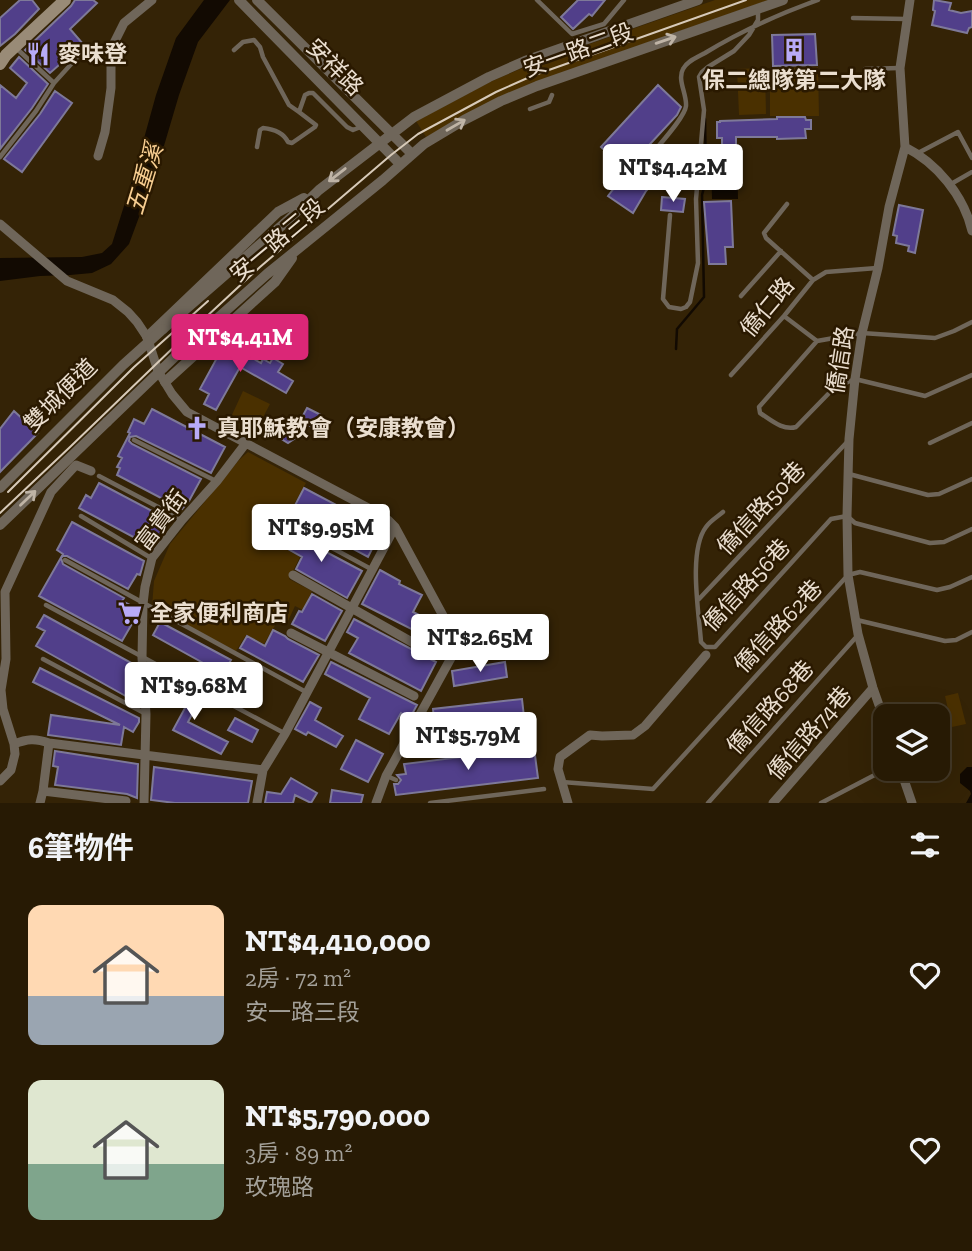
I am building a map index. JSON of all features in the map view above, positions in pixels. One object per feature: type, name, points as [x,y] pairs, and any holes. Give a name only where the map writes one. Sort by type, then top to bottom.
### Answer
[{"type":"main road","points":[[5,54],[65,0]]},
{"type":"street","points":[[98,156],[105,132],[111,88],[111,49],[124,23],[152,0]]},
{"type":"street","name":"安祥路","points":[[240,0],[400,164]]},
{"type":"street","name":"安祥路","points":[[257,0],[412,154]]},
{"type":"street","name":"安一路二段","points":[[391,133],[414,117],[489,76],[698,0]]},
{"type":"street","name":"安一路二段","points":[[400,164],[424,144],[501,101],[783,0]]},
{"type":"street","name":"僑信路","points":[[879,704],[858,634],[848,575],[849,439],[862,333],[889,207],[905,148],[900,68],[910,0]]},
{"type":"street","name":"安一路三段","points":[[0,488],[123,365],[287,221],[318,190],[391,133]]},
{"type":"street","points":[[905,148],[918,153],[951,184],[971,219],[972,231]]},
{"type":"street","name":"安一路三段","points":[[0,525],[182,350],[267,274],[400,164]]},
{"type":"street","points":[[147,337],[278,212],[318,190]]},
{"type":"street","points":[[0,224],[67,281],[113,300],[137,322],[147,337],[158,372],[187,412],[374,511],[395,527],[454,636],[456,649],[386,776],[376,803]]},
{"type":"street","points":[[165,383],[275,282],[300,248]]},
{"type":"street","name":"雙城便道","points":[[0,482],[147,337]]},
{"type":"street","name":"富貴街","points":[[144,803],[146,714],[142,658],[143,604],[152,558],[246,443]]},
{"type":"street","points":[[0,781],[11,770],[15,754],[3,709],[1,690],[6,659],[5,592],[51,492],[76,465],[95,474]]},
{"type":"street","points":[[257,803],[263,771],[395,527]]},
{"type":"street","points":[[293,575],[433,654]]},
{"type":"street","points":[[291,633],[414,696]]},
{"type":"street","points":[[568,803],[558,769],[560,757],[590,735],[633,735],[645,726],[706,655]]},
{"type":"street","name":"僑信路74巷","points":[[779,801],[873,688]]},
{"type":"street","points":[[14,744],[36,739],[49,743],[263,771]]},
{"type":"street","points":[[40,803],[49,743]]},
{"type":"street","points":[[904,781],[912,803]]},
{"type":"street","points":[[43,792],[126,801]]},
{"type":"lane","points":[[537,0],[572,34],[604,24],[624,0]]},
{"type":"lane","points":[[651,155],[685,110],[681,75],[685,66],[755,26],[818,0]]},
{"type":"lane","points":[[670,215],[663,299],[669,307],[681,309],[686,307],[692,297],[698,263],[696,199],[704,110],[699,77],[708,67],[734,51],[755,26],[759,17],[758,9]]},
{"type":"lane","points":[[853,18],[906,19]]},
{"type":"lane","points":[[234,50],[243,42],[254,40],[289,105],[316,125],[292,144],[281,133],[263,128],[260,130],[257,147]]},
{"type":"lane","points":[[0,157],[54,83],[83,51]]},
{"type":"lane","points":[[5,54],[54,83]]},
{"type":"lane","points":[[865,69],[900,68]]},
{"type":"lane","points":[[299,112],[305,95],[313,93],[347,127],[353,130],[363,126]]},
{"type":"lane","points":[[530,109],[549,102],[552,96]]},
{"type":"lane","points":[[918,153],[958,132],[972,158]]},
{"type":"lane","points":[[951,184],[972,172]]},
{"type":"lane","points":[[787,204],[764,233],[766,238],[813,280]]},
{"type":"lane","points":[[741,296],[781,251]]},
{"type":"lane","name":"僑仁路","points":[[731,375],[813,280],[826,272],[878,268]]},
{"type":"lane","points":[[784,316],[817,341]]},
{"type":"lane","points":[[972,322],[935,338],[862,333],[817,341],[759,410],[760,414],[786,428],[796,427],[834,388],[855,379],[925,396],[972,375]]},
{"type":"lane","points":[[930,443],[972,423]]},
{"type":"lane","name":"僑信路50巷","points":[[698,600],[849,439]]},
{"type":"lane","points":[[134,440],[217,481]]},
{"type":"lane","points":[[848,473],[928,495],[939,494],[972,479]]},
{"type":"lane","points":[[95,474],[182,520]]},
{"type":"lane","points":[[698,600],[695,569],[698,546],[705,528],[723,512]]},
{"type":"lane","points":[[81,516],[152,558]]},
{"type":"lane","points":[[847,516],[855,523],[930,543],[944,542],[972,529]]},
{"type":"lane","name":"僑信路56巷","points":[[698,600],[701,642],[706,647],[715,647],[831,519],[847,516]]},
{"type":"lane","points":[[286,523],[372,570]]},
{"type":"lane","points":[[65,560],[306,692]]},
{"type":"lane","points":[[848,575],[860,572],[937,590],[972,577]]},
{"type":"lane","name":"僑信路62巷","points":[[562,782],[653,789],[848,575]]},
{"type":"lane","points":[[46,605],[285,734]]},
{"type":"lane","points":[[857,620],[945,641],[956,640],[972,632]]},
{"type":"lane","name":"僑信路68巷","points":[[708,803],[858,634]]},
{"type":"lane","points":[[43,659],[146,714]]},
{"type":"lane","points":[[410,736],[421,734]]},
{"type":"lane","points":[[386,776],[396,780]]},
{"type":"lane","points":[[821,803],[873,776]]},
{"type":"lane","points":[[430,803],[544,789]]},
{"type":"shaded area","points":[[715,0],[769,0],[583,65],[426,137],[416,121],[527,66]]},
{"type":"shaded area","points":[[818,67],[819,116],[770,116],[770,68]]},
{"type":"shaded area","points":[[765,68],[766,114],[739,115],[737,69]]},
{"type":"shaded area","points":[[243,391],[270,404],[257,429],[231,417]]},
{"type":"shaded area","points":[[248,452],[306,483],[273,542],[300,557],[289,579],[312,591],[303,610],[295,606],[288,621],[280,617],[264,644],[246,635],[236,651],[152,607],[154,581],[170,544]]},
{"type":"shaded area","points":[[958,693],[966,724],[952,727],[950,704],[947,704],[945,696]]},
{"type":"water","name":"五重溪","points":[[204,0],[230,0],[198,42],[158,166],[129,244],[111,264],[92,273],[0,281],[0,258],[82,257],[102,253],[112,244],[156,95],[176,38]]},
{"type":"water","points":[[737,155],[738,199],[712,199],[711,156]]},
{"type":"water","points":[[967,767],[972,767],[972,803],[966,803],[971,794],[960,783],[960,774]]},
{"type":"building","points":[[20,0],[32,0],[39,9],[0,46],[0,18]]},
{"type":"building","points":[[75,0],[93,0],[97,3],[70,29],[83,44],[50,73],[25,50]]},
{"type":"building","points":[[578,0],[605,0],[592,16],[589,14],[573,29],[561,17]]},
{"type":"building","points":[[934,0],[951,3],[949,10],[961,13],[972,11],[972,27],[967,33],[932,25]]},
{"type":"building","name":"保二總隊第二大隊","points":[[815,34],[817,65],[773,66],[772,35]]},
{"type":"building","points":[[19,57],[48,84],[0,149],[0,85],[16,98],[27,83],[10,68]]},
{"type":"building","points":[[658,85],[681,107],[677,115],[638,157],[660,175],[646,191],[633,213],[608,196],[627,171],[601,147]]},
{"type":"building","points":[[55,91],[72,103],[22,172],[4,159]]},
{"type":"building","points":[[805,117],[806,120],[811,120],[811,129],[805,129],[806,138],[736,137],[736,152],[722,153],[722,138],[717,138],[717,122]]},
{"type":"building","points":[[662,197],[685,199],[683,212],[661,210]]},
{"type":"building","points":[[731,201],[733,247],[725,247],[726,264],[709,264],[704,202]]},
{"type":"building","points":[[899,205],[923,210],[915,253],[908,251],[909,246],[896,243],[897,236],[893,235]]},
{"type":"building","points":[[225,343],[261,363],[263,359],[270,363],[273,358],[283,364],[278,372],[293,381],[286,393],[240,367],[216,410],[204,404],[209,394],[200,389]]},
{"type":"building","points":[[307,408],[321,415],[314,428],[300,421]]},
{"type":"building","points":[[152,409],[225,447],[211,473],[136,436],[130,437],[132,444],[201,479],[182,509],[117,475],[120,468],[117,467],[122,458],[118,456],[134,419],[144,424]]},
{"type":"building","points":[[14,411],[38,433],[0,472],[0,429]]},
{"type":"building","points":[[287,420],[297,425],[297,437],[288,443],[278,437],[277,426]]},
{"type":"building","points":[[99,483],[169,520],[152,547],[79,508],[86,495],[91,498]]},
{"type":"building","points":[[304,488],[378,527],[375,543],[368,557],[290,515]]},
{"type":"building","points":[[72,522],[144,561],[140,575],[137,574],[128,589],[67,556],[61,558],[63,564],[124,598],[122,601],[136,608],[136,617],[122,641],[39,596],[63,554],[57,550]]},
{"type":"building","points":[[281,528],[362,571],[347,598],[296,569],[302,557],[274,541]]},
{"type":"building","points":[[380,570],[400,581],[399,584],[422,595],[413,612],[427,619],[425,623],[442,632],[437,642],[362,604]]},
{"type":"building","points":[[312,594],[342,611],[325,641],[292,624]]},
{"type":"building","points":[[44,615],[135,665],[129,680],[137,684],[137,688],[131,699],[36,646],[45,631],[37,627]]},
{"type":"building","points":[[354,619],[436,662],[421,691],[349,653],[358,638],[347,632]]},
{"type":"building","points":[[160,622],[231,660],[223,674],[153,635]]},
{"type":"building","points":[[273,630],[319,655],[303,682],[240,648],[247,636],[265,646]]},
{"type":"building","points":[[331,662],[417,705],[410,718],[401,713],[389,734],[359,719],[370,698],[325,674]]},
{"type":"building","points":[[505,662],[507,677],[454,686],[452,671]]},
{"type":"building","points":[[40,668],[139,718],[133,732],[124,727],[121,745],[48,735],[51,715],[120,725],[33,682]]},
{"type":"building","points":[[175,687],[200,699],[188,722],[228,742],[221,754],[173,730],[185,708],[168,699]]},
{"type":"building","points":[[522,699],[525,726],[423,738],[426,733],[421,727],[427,726],[427,721],[434,720],[433,709]]},
{"type":"building","points":[[310,702],[321,708],[315,720],[343,736],[336,747],[308,732],[306,735],[295,729]]},
{"type":"building","points":[[235,718],[258,730],[252,742],[228,730]]},
{"type":"building","points":[[356,740],[383,754],[368,782],[341,769]]},
{"type":"building","points":[[534,748],[538,778],[396,795],[394,784],[401,780],[397,775],[406,774],[404,764]]},
{"type":"building","points":[[55,751],[138,764],[137,798],[127,794],[55,785],[58,767],[53,766]]},
{"type":"building","points":[[154,767],[252,781],[248,803],[175,803],[151,800]]},
{"type":"building","points":[[291,778],[317,793],[311,803],[295,795],[293,803],[265,803],[267,792],[281,794]]},
{"type":"building","points":[[332,790],[363,795],[361,803],[330,803]]},
{"type":"waterway","points":[[676,349],[677,329],[704,297],[702,195],[706,180],[705,119]]},
{"type":"tram line","points":[[0,513],[260,267],[418,134],[532,76],[746,0]]},
{"type":"tram line","points":[[8,492],[134,367],[208,301]]},
{"type":"place","name":"保二總隊第二大隊","points":[[794,50]]},
{"type":"place","name":"麥味登","points":[[38,54]]},
{"type":"place","name":"真耶穌教會（安康教會）","points":[[197,428]]},
{"type":"place","name":"全家便利商店","points":[[130,613]]}]
